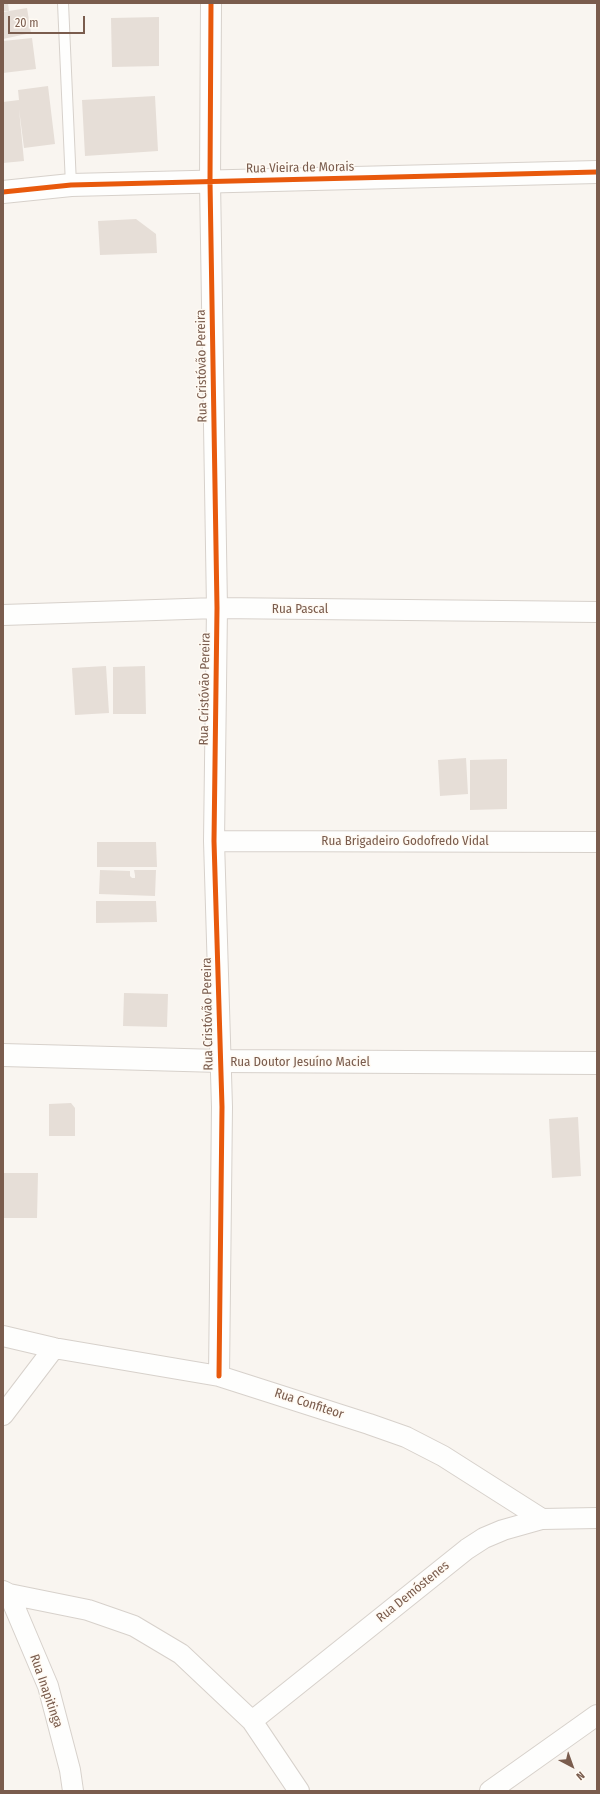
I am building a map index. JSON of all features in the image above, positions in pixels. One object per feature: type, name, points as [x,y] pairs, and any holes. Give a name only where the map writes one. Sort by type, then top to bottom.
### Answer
[{"type":"street","name":"Rua Cristóvão Pereira","points":[[211,3],[210,181],[217,608],[214,841],[222,1107],[219,1376]]},
{"type":"street","name":"Rua Vieira de Morais","points":[[3,192],[71,185],[597,172]]},
{"type":"street","name":"Rua Pascal","points":[[3,615],[217,608],[597,612]]},
{"type":"street","name":"Rua Brigadeiro Godofredo Vidal","points":[[214,841],[597,842]]},
{"type":"street","name":"Rua Doutor Jesuíno Maciel","points":[[3,1055],[220,1061],[597,1063]]},
{"type":"street","name":"Rua Confiteor","points":[[3,1336],[54,1348],[219,1376],[369,1424],[406,1437],[443,1456],[542,1519]]},
{"type":"street","points":[[3,1415],[54,1348]]},
{"type":"street","name":"Rua Demóstenes","points":[[252,1721],[467,1549],[484,1538],[542,1519],[597,1518]]},
{"type":"street","points":[[6,1592],[88,1610],[134,1626],[181,1654],[252,1721],[299,1791]]},
{"type":"street","name":"Rua Inapitinga","points":[[6,1592],[48,1686],[70,1770],[73,1791]]},
{"type":"street","points":[[490,1791],[597,1715]]},
{"type":"lane","points":[[63,3],[71,185]]},
{"type":"building","points":[[3,3],[8,3],[9,11],[3,11]]},
{"type":"building","points":[[27,8],[31,33],[3,39],[3,12]]},
{"type":"building","points":[[159,17],[159,66],[112,67],[111,18]]},
{"type":"building","points":[[32,38],[36,69],[3,73],[3,41]]},
{"type":"building","points":[[48,86],[55,144],[24,148],[19,109],[24,161],[3,163],[3,102],[19,100],[18,90]]},
{"type":"building","points":[[155,96],[158,151],[85,156],[82,100]]},
{"type":"building","points":[[136,219],[156,234],[157,253],[100,255],[98,221]]},
{"type":"building","points":[[106,666],[109,713],[75,715],[72,668]]},
{"type":"building","points":[[145,666],[146,714],[113,714],[113,667]]},
{"type":"building","points":[[466,758],[468,794],[440,796],[438,760]]},
{"type":"building","points":[[507,759],[507,809],[470,810],[470,760]]},
{"type":"building","points":[[97,842],[156,842],[157,867],[97,867]]},
{"type":"building","points":[[100,870],[130,871],[130,876],[135,878],[134,870],[156,870],[155,896],[99,894]]},
{"type":"building","points":[[96,901],[156,901],[157,922],[96,923]]},
{"type":"building","points":[[124,993],[168,994],[167,1027],[123,1026]]},
{"type":"building","points":[[71,1103],[75,1108],[75,1136],[49,1136],[49,1104]]},
{"type":"building","points":[[578,1117],[581,1176],[552,1178],[549,1119]]},
{"type":"building","points":[[3,1173],[38,1173],[37,1218],[3,1218]]},
{"type":"cycle path","points":[[211,3],[210,181],[217,608],[214,841],[222,1107],[219,1376]]},
{"type":"cycle path","points":[[3,192],[71,185],[597,172]]}]
